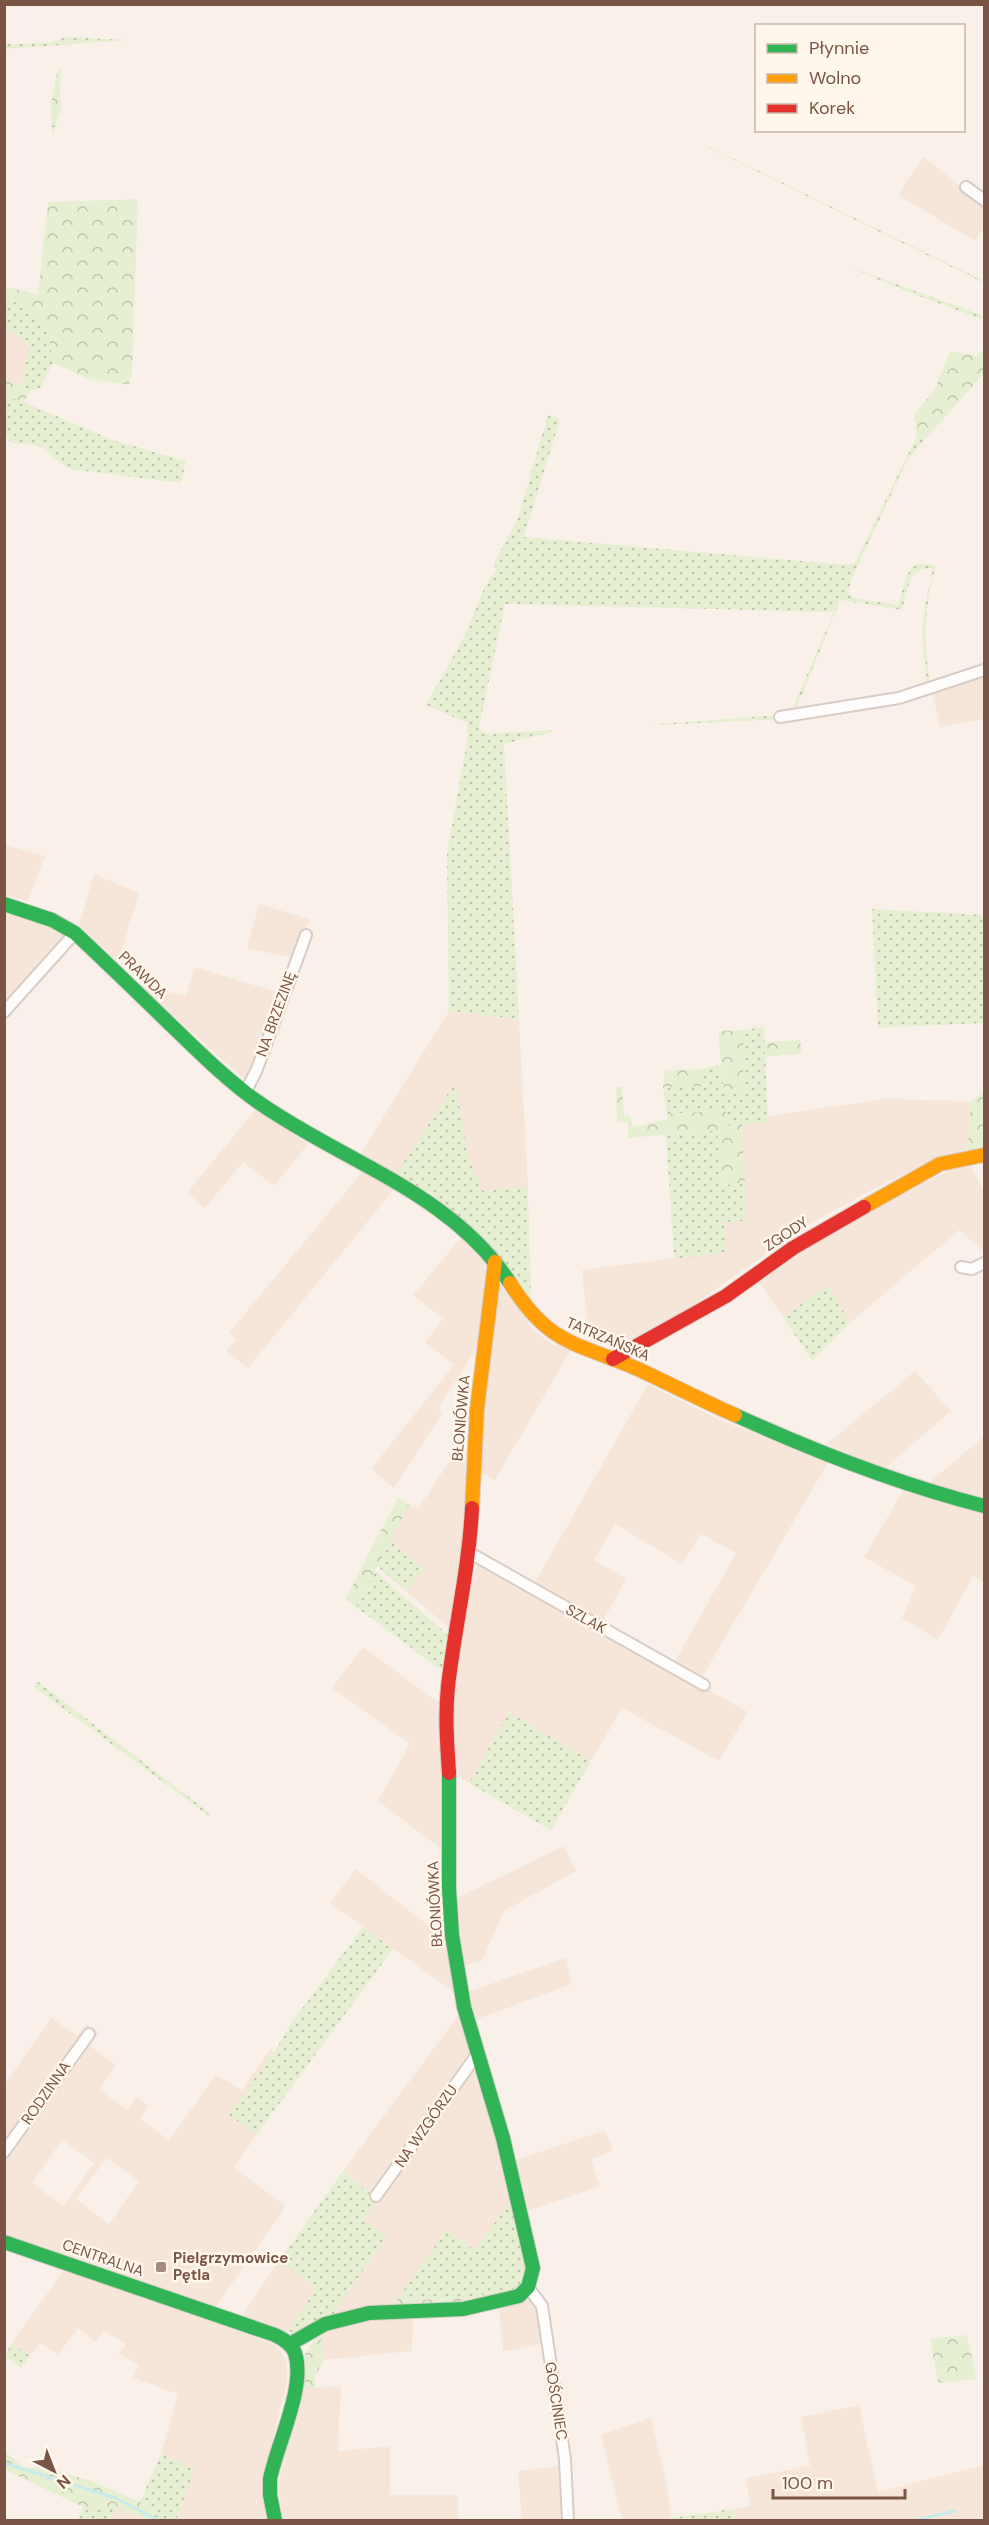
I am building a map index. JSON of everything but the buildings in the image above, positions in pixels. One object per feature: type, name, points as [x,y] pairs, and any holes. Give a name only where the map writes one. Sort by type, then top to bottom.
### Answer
[{"type":"street","points":[[966,187],[984,200]]},
{"type":"street","points":[[780,717],[899,698],[984,670]]},
{"type":"street","name":"PRAWDA","points":[[4,904],[52,920],[75,933],[223,1075],[245,1093]]},
{"type":"street","points":[[4,1012],[75,933]]},
{"type":"street","name":"NA BRZEZINĘ","points":[[245,1093],[306,935]]},
{"type":"street","name":"TATRZAŃSKA","points":[[245,1093],[315,1138],[422,1197],[449,1218],[495,1262],[542,1326],[568,1342],[613,1359],[769,1432],[873,1474],[984,1506]]},
{"type":"street","name":"ZGODY","points":[[613,1359],[726,1296],[793,1248],[939,1164],[984,1155]]},
{"type":"street","name":"BŁONIÓWKA","points":[[495,1262],[477,1409],[470,1553],[448,1687],[446,1731],[449,1777],[448,1888],[452,1935],[464,2007],[476,2056],[503,2138],[531,2262],[532,2277],[528,2287]]},
{"type":"street","points":[[961,1267],[972,1269],[984,1263]]},
{"type":"street","name":"SZLAK","points":[[470,1553],[704,1685]]},
{"type":"street","name":"RODZINNA","points":[[4,2152],[89,2034]]},
{"type":"street","name":"NA WZGÓRZU","points":[[376,2196],[476,2056]]},
{"type":"street","name":"CENTRALNA","points":[[4,2242],[264,2331],[290,2344]]},
{"type":"street","points":[[275,2520],[270,2496],[270,2479],[294,2387],[297,2361],[290,2344],[325,2325],[360,2316],[463,2309],[519,2296],[528,2287]]},
{"type":"street","name":"GOŚCINIEC","points":[[528,2287],[542,2306],[565,2460],[568,2520]]},
{"type":"shaded area","points":[[923,157],[984,204],[984,227],[975,241],[898,195]]},
{"type":"shaded area","points":[[4,330],[19,336],[29,346],[22,386],[5,381]]},
{"type":"shaded area","points":[[984,673],[984,719],[940,727],[932,691]]},
{"type":"shaded area","points":[[5,845],[45,856],[28,901],[5,895]]},
{"type":"shaded area","points":[[94,874],[139,893],[118,962],[79,925]]},
{"type":"shaded area","points":[[259,904],[310,919],[293,958],[247,948]]},
{"type":"shaded area","points":[[5,911],[50,927],[73,941],[5,1016]]},
{"type":"shaded area","points":[[195,967],[276,992],[247,1082],[139,985],[186,996]]},
{"type":"shaded area","points":[[449,1011],[519,1019],[528,1187],[483,1191],[468,1156],[455,1084],[396,1174],[361,1153]]},
{"type":"shaded area","points":[[885,1099],[971,1101],[967,1151],[940,1157],[883,1184],[806,1226],[679,1315],[633,1341],[620,1345],[606,1345],[589,1340],[582,1270],[726,1251],[724,1222],[746,1220],[742,1123],[767,1122],[768,1116]]},
{"type":"shaded area","points":[[256,1109],[308,1144],[274,1186],[243,1162],[205,1208],[187,1193]]},
{"type":"shaded area","points":[[969,1164],[984,1190],[984,1252],[959,1230],[850,1323],[828,1285],[783,1317],[757,1279],[842,1226],[925,1182]]},
{"type":"shaded area","points":[[363,1171],[395,1188],[248,1368],[226,1351],[237,1339],[230,1332]]},
{"type":"shaded area","points":[[462,1237],[487,1262],[477,1348],[438,1408],[442,1414],[394,1488],[371,1469],[454,1365],[425,1342],[443,1319],[413,1295]]},
{"type":"shaded area","points":[[497,1284],[508,1294],[534,1330],[552,1344],[571,1350],[495,1480],[477,1470]]},
{"type":"shaded area","points":[[915,1371],[951,1411],[884,1469],[827,1444]]},
{"type":"shaded area","points":[[648,1384],[716,1418],[828,1463],[702,1677],[674,1663],[736,1553],[701,1534],[682,1564],[615,1524],[594,1560],[626,1579],[602,1623],[533,1586]]},
{"type":"shaded area","points":[[984,1436],[984,1499],[927,1485]]},
{"type":"shaded area","points":[[459,1447],[469,1455],[465,1549],[453,1624],[449,1628],[406,1591],[423,1568],[390,1541],[409,1505],[418,1509]]},
{"type":"shaded area","points":[[903,1491],[984,1514],[984,1582],[973,1576],[938,1640],[902,1618],[916,1586],[864,1557]]},
{"type":"shaded area","points":[[477,1562],[748,1712],[719,1761],[622,1708],[591,1761],[509,1712],[469,1783],[458,1776],[450,1735],[462,1625]]},
{"type":"shaded area","points":[[363,1647],[443,1706],[445,1852],[378,1801],[410,1744],[332,1688]]},
{"type":"shaded area","points":[[564,1846],[576,1871],[504,1911],[482,1961],[459,1967],[453,1900]]},
{"type":"shaded area","points":[[356,1869],[444,1938],[455,1993],[330,1903]]},
{"type":"shaded area","points":[[566,1958],[572,1984],[472,2021],[467,1992]]},
{"type":"shaded area","points":[[461,2012],[472,2056],[374,2196],[343,2171]]},
{"type":"shaded area","points":[[51,2018],[77,2036],[86,2024],[99,2032],[90,2046],[116,2065],[99,2089],[127,2110],[136,2097],[149,2106],[140,2119],[169,2140],[216,2075],[242,2090],[270,2049],[274,2052],[229,2115],[257,2134],[234,2168],[286,2206],[215,2308],[83,2260],[5,2235],[5,2084]],"holes":[[[62,2140],[94,2163],[64,2206],[32,2183]],[[106,2158],[139,2181],[109,2224],[76,2199]]]},
{"type":"shaded area","points":[[474,2067],[511,2200],[475,2250],[446,2231],[392,2308],[331,2321],[336,2308],[387,2237],[363,2220]]},
{"type":"shaded area","points":[[605,2130],[613,2151],[591,2159],[600,2186],[524,2212],[513,2161]]},
{"type":"shaded area","points":[[279,2261],[316,2289],[287,2332],[242,2315]]},
{"type":"shaded area","points":[[66,2267],[275,2345],[286,2360],[287,2383],[271,2446],[270,2520],[176,2520],[195,2469],[161,2454],[178,2394],[133,2378],[139,2364],[118,2354],[126,2344],[104,2331],[96,2342],[78,2328],[58,2355],[40,2343],[30,2356],[12,2343]]},
{"type":"shaded area","points":[[532,2299],[536,2301],[543,2344],[503,2351],[499,2309]]},
{"type":"shaded area","points":[[413,2318],[412,2351],[324,2360],[320,2330],[366,2319]]},
{"type":"shaded area","points":[[341,2387],[338,2451],[390,2446],[390,2495],[458,2495],[458,2520],[283,2520],[278,2486],[301,2388]]},
{"type":"shaded area","points":[[859,2405],[878,2492],[984,2465],[984,2520],[736,2520],[733,2509],[750,2506],[746,2478],[810,2466],[801,2417]]},
{"type":"shaded area","points":[[651,2418],[672,2520],[622,2520],[601,2435]]},
{"type":"shaded area","points":[[570,2465],[571,2520],[522,2520],[518,2471]]},
{"type":"shaded area","points":[[115,2507],[143,2517],[148,2520],[110,2520]]},
{"type":"green space","points":[[67,37],[128,40],[5,49],[5,44],[48,43]]},
{"type":"green space","points":[[58,68],[61,68],[62,108],[52,136],[51,103]]},
{"type":"green space","points":[[701,144],[984,281],[984,283]]},
{"type":"green space","points":[[138,199],[132,372],[129,385],[89,379],[53,363],[49,336],[42,320],[30,309],[5,297],[5,286],[38,295],[48,202]]},
{"type":"green space","points":[[844,265],[984,316],[984,320],[911,293]]},
{"type":"green space","points":[[4,297],[33,310],[47,324],[53,363],[40,388],[30,391],[22,386],[29,346],[19,336],[5,330]]},
{"type":"green space","points":[[984,349],[984,374],[925,439],[917,436],[914,414],[934,391],[950,351],[977,356]]},
{"type":"green space","points":[[4,381],[30,391],[24,402],[5,396]]},
{"type":"green space","points":[[5,396],[112,440],[186,461],[181,483],[69,469],[39,446],[12,443],[5,436]]},
{"type":"green space","points":[[548,415],[560,419],[524,537],[848,565],[855,563],[917,436],[925,439],[907,461],[852,578],[848,593],[853,598],[898,605],[906,577],[913,566],[936,565],[929,596],[926,628],[927,659],[932,691],[929,692],[925,671],[923,631],[924,610],[933,568],[925,569],[914,576],[902,610],[840,600],[793,718],[788,719],[633,726],[790,714],[834,612],[505,604],[479,728],[486,734],[552,730],[553,732],[504,744],[519,1019],[449,1011],[447,852],[467,742],[467,723],[426,705],[465,635],[485,586],[497,568],[493,565],[518,518]]},
{"type":"green space","points":[[872,909],[984,915],[984,1023],[878,1028]]},
{"type":"green space","points":[[764,1027],[768,1122],[729,1126],[725,1110],[667,1114],[663,1088],[701,1086],[700,1069],[721,1065],[724,1091],[742,1091],[743,1030]]},
{"type":"green space","points":[[743,1030],[743,1091],[724,1091],[718,1031]]},
{"type":"green space","points":[[800,1040],[802,1053],[766,1057],[765,1042]]},
{"type":"green space","points":[[700,1069],[702,1086],[663,1088],[665,1070]]},
{"type":"green space","points":[[455,1083],[468,1156],[483,1191],[528,1187],[531,1299],[502,1260],[480,1237],[434,1198],[396,1174]]},
{"type":"green space","points":[[616,1087],[622,1087],[624,1115],[630,1116],[633,1127],[668,1119],[667,1114],[725,1110],[729,1126],[742,1123],[745,1183],[721,1185],[717,1130],[628,1138],[628,1123],[617,1122]]},
{"type":"green space","points":[[984,1092],[984,1148],[967,1151],[971,1101]]},
{"type":"green space","points":[[718,1130],[721,1185],[745,1183],[746,1221],[724,1222],[726,1252],[674,1259],[666,1135]]},
{"type":"green space","points":[[828,1285],[850,1323],[812,1361],[783,1317]]},
{"type":"green space","points":[[398,1497],[409,1505],[356,1607],[345,1600]]},
{"type":"green space","points":[[390,1541],[424,1568],[406,1591],[377,1566]]},
{"type":"green space","points":[[375,1571],[451,1638],[444,1672],[356,1607]]},
{"type":"green space","points":[[37,1681],[211,1814],[209,1816],[34,1687]]},
{"type":"green space","points":[[509,1712],[591,1761],[551,1830],[469,1783]]},
{"type":"green space","points":[[363,1927],[393,1949],[257,2134],[228,2115],[274,2052],[292,2022]]},
{"type":"green space","points":[[343,2171],[378,2200],[363,2220],[387,2237],[336,2308],[331,2321],[297,2333],[287,2332],[316,2289],[279,2261]]},
{"type":"green space","points":[[511,2200],[529,2274],[518,2288],[500,2294],[412,2301],[402,2293],[446,2231],[475,2250]]},
{"type":"green space","points":[[527,2283],[502,2299],[392,2308],[402,2293],[413,2301],[500,2294]]},
{"type":"green space","points":[[320,2330],[324,2360],[316,2375],[315,2388],[301,2388],[305,2354]]},
{"type":"green space","points":[[967,2335],[977,2379],[938,2383],[930,2339]]},
{"type":"green space","points":[[12,2343],[30,2356],[21,2368],[5,2356]]},
{"type":"green space","points":[[5,2451],[23,2467],[52,2469],[94,2482],[140,2502],[164,2520],[148,2520],[115,2507],[83,2507],[5,2470]]},
{"type":"green space","points":[[161,2454],[195,2469],[176,2520],[164,2520],[140,2502]]},
{"type":"green space","points":[[83,2507],[115,2507],[110,2520],[78,2520]]},
{"type":"green space","points":[[733,2509],[736,2520],[672,2520],[672,2518]]},
{"type":"waterway","points":[[4,2463],[116,2498],[158,2520]]},
{"type":"waterway","points":[[917,2520],[955,2511]]},
{"type":"traffic: fast","points":[[4,904],[52,920],[75,933],[236,1085],[291,1123],[427,1202],[458,1225],[486,1252],[510,1283]]},
{"type":"traffic: fast","points":[[735,1415],[858,1466],[920,1488],[984,1506]]},
{"type":"traffic: fast","points":[[290,2344],[325,2324],[369,2313],[463,2309],[519,2296],[528,2287],[533,2268],[503,2138],[464,2007],[452,1935],[449,1889],[449,1773]]},
{"type":"traffic: fast","points":[[4,2242],[275,2335],[289,2344],[295,2353],[297,2382],[270,2479],[270,2495],[275,2520]]},
{"type":"traffic: slow","points":[[864,1207],[940,1164],[984,1155]]},
{"type":"traffic: slow","points":[[472,1508],[477,1409],[495,1262]]},
{"type":"traffic: slow","points":[[510,1283],[538,1320],[566,1340],[640,1370],[735,1415]]},
{"type":"traffic: jam","points":[[613,1359],[726,1296],[793,1248],[864,1207]]},
{"type":"traffic: jam","points":[[449,1773],[446,1719],[448,1686],[468,1553],[472,1508]]},
{"type":"place","name":"Pielgrzymowice Pętla","points":[[161,2267]]}]
